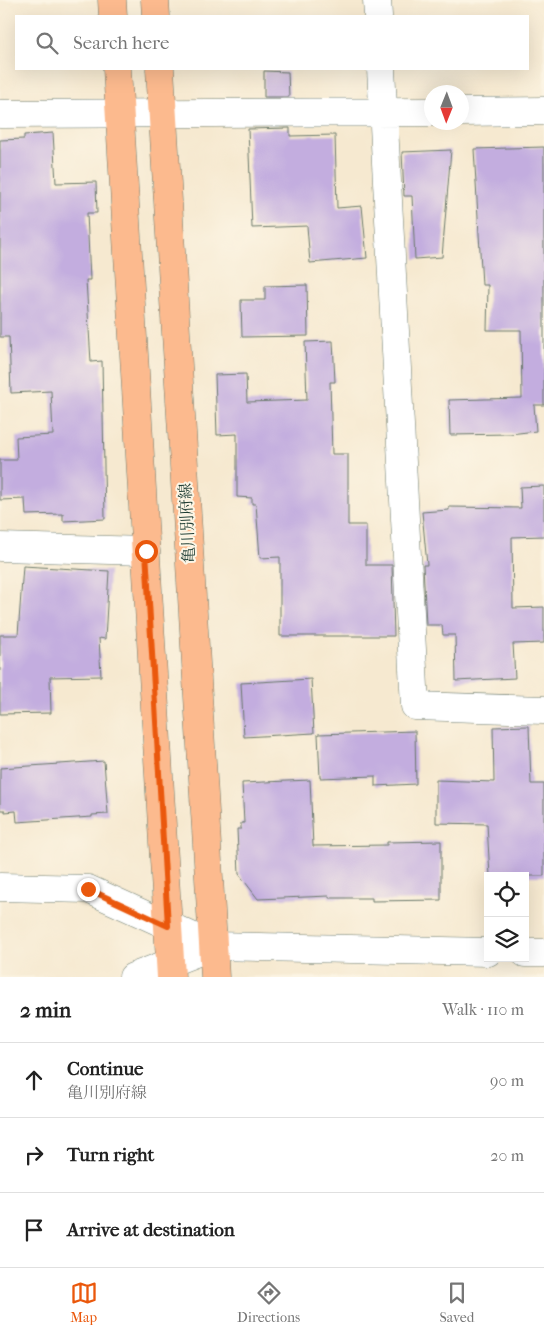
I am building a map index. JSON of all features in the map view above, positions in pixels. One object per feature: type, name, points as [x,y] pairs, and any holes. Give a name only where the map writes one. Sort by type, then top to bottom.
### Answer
[{"type":"main road","points":[[112,0],[113,15]]},
{"type":"main road","points":[[155,0],[156,15]]},
{"type":"main road","points":[[116,70],[171,970]]},
{"type":"main road","name":"亀川別府線","points":[[160,70],[215,977]]},
{"type":"street","points":[[377,0],[378,15]]},
{"type":"street","points":[[381,70],[415,706],[544,710]]},
{"type":"street","points":[[469,112],[544,111]]},
{"type":"street","points":[[0,114],[424,112]]},
{"type":"street","points":[[0,547],[146,551]]},
{"type":"street","points":[[0,887],[88,889],[213,946],[484,952]]},
{"type":"street","points":[[134,977],[171,970],[213,946]]},
{"type":"street","points":[[529,953],[544,953]]},
{"type":"building","points":[[264,71],[288,72],[289,97],[264,97]]},
{"type":"building","points":[[290,128],[290,136],[335,135],[337,208],[362,206],[367,258],[310,263],[307,226],[252,228],[248,129]]},
{"type":"building","points":[[53,133],[56,183],[96,182],[97,213],[87,213],[90,280],[86,280],[91,362],[102,361],[105,519],[63,521],[63,514],[26,515],[25,499],[0,500],[0,460],[17,460],[16,437],[53,435],[51,391],[11,393],[9,337],[0,337],[0,140],[24,139],[24,135]]},
{"type":"building","points":[[544,147],[544,405],[534,405],[536,431],[510,434],[450,435],[449,400],[522,398],[521,330],[487,330],[488,285],[482,285],[474,149]]},
{"type":"building","points":[[451,150],[442,257],[415,259],[412,196],[404,196],[402,152]]},
{"type":"building","points":[[307,285],[308,336],[242,337],[241,300],[265,300],[265,286]]},
{"type":"building","points":[[333,341],[335,382],[330,382],[332,454],[348,454],[348,525],[366,525],[366,565],[392,565],[394,636],[280,636],[280,557],[260,558],[256,504],[252,504],[252,498],[237,497],[237,434],[217,435],[215,375],[246,374],[247,402],[307,400],[305,342]]},
{"type":"building","points":[[544,486],[544,536],[512,537],[513,608],[544,607],[544,643],[513,644],[515,678],[456,681],[455,635],[443,635],[442,625],[426,625],[423,565],[427,565],[422,512],[449,510],[449,507],[521,508],[520,487]]},
{"type":"building","points":[[23,566],[109,571],[105,639],[99,638],[101,676],[50,677],[51,713],[0,714],[0,635],[18,635]]},
{"type":"building","points":[[311,679],[314,733],[244,737],[241,683]]},
{"type":"building","points":[[529,726],[531,784],[544,784],[544,876],[529,876],[529,872],[490,872],[487,824],[436,823],[436,780],[494,782],[493,727]]},
{"type":"building","points":[[415,731],[416,784],[375,786],[375,776],[320,778],[318,734]]},
{"type":"building","points":[[104,761],[108,814],[92,815],[92,817],[17,822],[16,811],[5,812],[5,810],[0,810],[0,768]]},
{"type":"building","points":[[310,780],[313,846],[387,845],[387,842],[441,841],[441,900],[372,901],[372,898],[329,898],[329,896],[258,899],[239,874],[237,829],[241,829],[241,823],[244,823],[242,783]]},
{"type":"route","points":[[88,889],[168,926],[146,551]]}]
